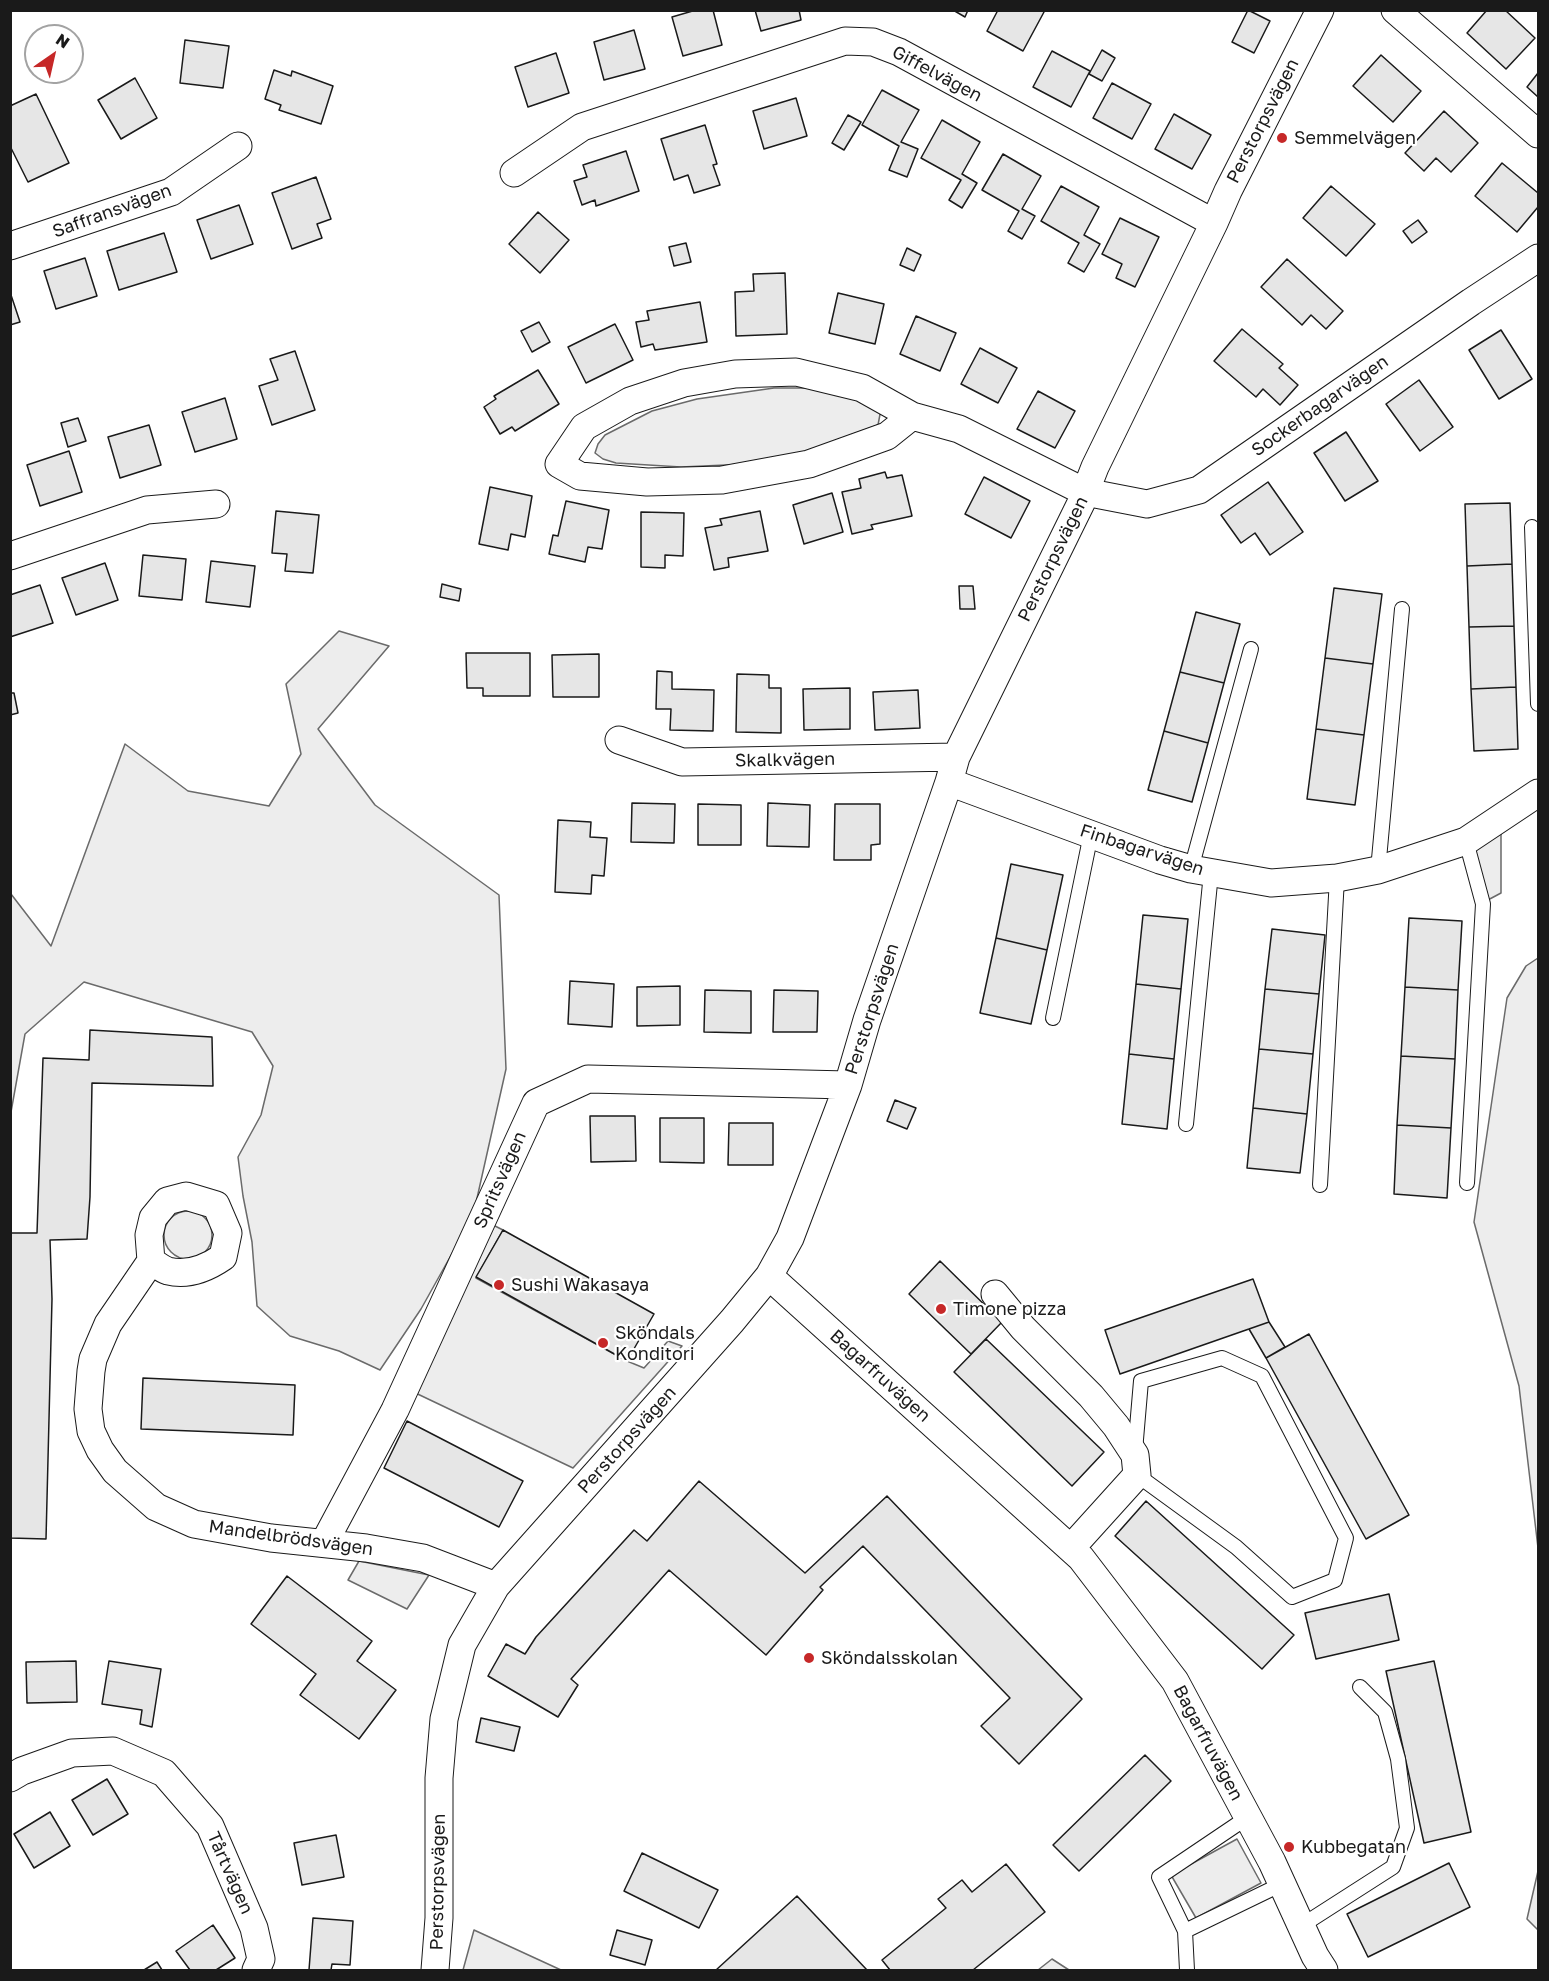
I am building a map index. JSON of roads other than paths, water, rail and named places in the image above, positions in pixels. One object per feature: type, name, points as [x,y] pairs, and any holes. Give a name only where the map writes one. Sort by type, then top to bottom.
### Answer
[{"type":"street","name":"Perstorpsvägen","points":[[435,1971],[439,1918],[439,1778],[444,1719],[462,1646],[496,1586],[717,1338],[769,1276],[790,1238],[848,1085],[867,1020],[953,769],[1095,467],[1215,223],[1233,180],[1320,10]]},
{"type":"street","points":[[1395,10],[1539,134]]},
{"type":"street","name":"Giffelvägen","points":[[514,173],[582,128],[844,41],[873,42],[899,52],[1215,223]]},
{"type":"street","name":"Saffransvägen","points":[[10,246],[171,192],[238,146]]},
{"type":"street","name":"Sockerbagarvägen","points":[[1085,492],[1147,504],[1199,489],[1539,258]]},
{"type":"street","points":[[912,416],[887,436],[809,464],[722,480],[647,482],[580,476],[559,464],[584,427],[630,401],[684,383],[735,374],[796,372],[862,388],[912,416],[959,429],[1085,492]]},
{"type":"street","points":[[10,556],[147,510],[216,504]]},
{"type":"street","name":"Skalkvägen","points":[[619,740],[682,762],[953,769]]},
{"type":"street","name":"Finbagarvägen","points":[[953,769],[1091,834],[1160,860],[1201,871],[1271,883],[1337,878],[1378,870],[1466,841],[1539,793]]},
{"type":"street","name":"Spritsvägen","points":[[324,1543],[395,1410],[536,1103],[588,1078],[848,1085]]},
{"type":"street","name":"Mandelbrödsvägen","points":[[151,1261],[108,1324],[93,1359],[88,1409],[91,1431],[100,1450],[115,1471],[156,1507],[194,1524],[270,1538],[324,1543],[423,1558],[496,1586]]},
{"type":"street","name":"Bagarfruvägen","points":[[769,1276],[1081,1558],[1175,1681],[1248,1817],[1320,1963],[1340,1971]]},
{"type":"street","points":[[995,1294],[1023,1328],[1091,1396],[1116,1426],[1136,1465],[1071,1548]]},
{"type":"street","name":"Tårtvägen","points":[[10,1778],[22,1771],[72,1753],[113,1751],[164,1773],[210,1826],[255,1928],[261,1959],[256,1971]]},
{"type":"lane","points":[[1532,527],[1539,704]]},
{"type":"lane","points":[[1378,870],[1402,609]]},
{"type":"lane","points":[[1186,1124],[1201,871],[1251,649]]},
{"type":"lane","points":[[1053,1017],[1091,834]]},
{"type":"lane","points":[[1466,841],[1483,904],[1467,1183]]},
{"type":"lane","points":[[1320,1185],[1337,878]]},
{"type":"lane","points":[[1222,1358],[1262,1376],[1347,1538],[1335,1580],[1292,1597],[1236,1547],[1136,1465],[1142,1381],[1222,1358]]},
{"type":"lane","points":[[1301,1926],[1393,1867],[1407,1828],[1398,1759],[1385,1712],[1360,1687]]},
{"type":"lane","points":[[1187,1971],[1185,1931],[1159,1877],[1248,1817]]},
{"type":"lane","points":[[1185,1931],[1282,1884]]},
{"type":"place","name":"Semmelvägen","points":[[1282,138]]},
{"type":"place","name":"Sushi Wakasaya","points":[[499,1285]]},
{"type":"place","name":"Timone pizza","points":[[941,1309]]},
{"type":"place","name":"Sköndals Konditori","points":[[603,1343]]},
{"type":"place","name":"Sköndalsskolan","points":[[809,1658]]},
{"type":"place","name":"Kubbegatan","points":[[1289,1847]]}]
